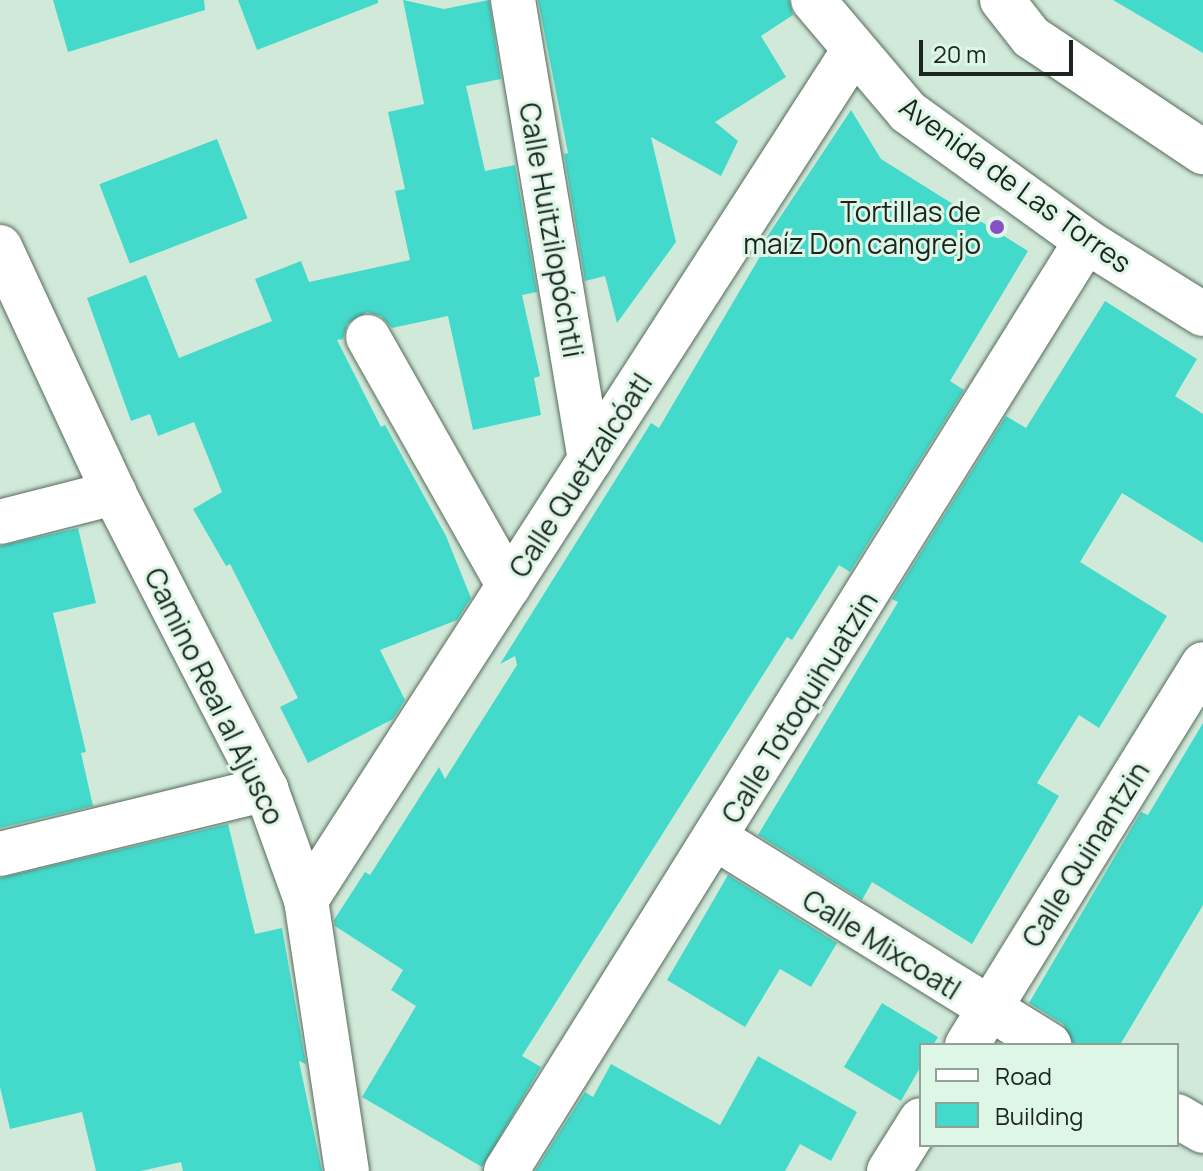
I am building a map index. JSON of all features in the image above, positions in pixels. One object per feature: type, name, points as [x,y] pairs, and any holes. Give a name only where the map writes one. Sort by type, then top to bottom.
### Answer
[{"type":"street","name":"Calle Huitzilopóchtli","points":[[513,0],[590,460]]},
{"type":"street","name":"Avenida de Las Torres","points":[[813,0],[908,112],[1086,241],[1203,314]]},
{"type":"street","points":[[1002,0],[1031,37],[1203,152]]},
{"type":"street","name":"Calle Quetzalcóatl","points":[[306,900],[854,50]]},
{"type":"street","name":"Calle Totoquihuatzin","points":[[506,1171],[717,839],[1086,241]]},
{"type":"street","name":"Camino Real al Ajusco","points":[[0,247],[114,493],[266,789],[306,900],[347,1171]]},
{"type":"street","points":[[368,337],[509,586]]},
{"type":"street","points":[[0,522],[114,493]]},
{"type":"street","name":"Calle Quinantzin","points":[[978,1028],[1203,664]]},
{"type":"street","points":[[0,854],[266,789]]},
{"type":"street","name":"Calle Mixcoatl","points":[[717,839],[978,1028],[1041,1043]]},
{"type":"street","points":[[1179,1117],[1203,1131]]},
{"type":"street","points":[[889,1171],[919,1123]]},
{"type":"building","points":[[53,0],[204,0],[205,10],[68,52]]},
{"type":"building","points":[[238,0],[378,0],[378,3],[257,50]]},
{"type":"building","points":[[403,0],[444,9],[489,0],[501,79],[466,86],[485,171],[515,165],[537,292],[522,295],[540,376],[534,378],[541,415],[473,430],[448,316],[392,328],[381,316],[367,312],[347,324],[343,339],[337,340],[381,427],[385,425],[446,536],[471,598],[457,620],[380,650],[405,700],[393,719],[308,763],[280,707],[298,698],[230,564],[226,566],[193,509],[222,492],[194,422],[158,436],[150,414],[131,421],[87,298],[146,275],[179,358],[272,321],[255,279],[301,261],[309,282],[410,260],[395,191],[405,189],[388,112],[424,104]]},
{"type":"building","points":[[538,0],[789,0],[793,15],[761,36],[786,77],[715,122],[738,141],[721,176],[651,137],[676,242],[617,323],[605,276],[585,281],[564,154],[568,153]]},
{"type":"building","points":[[1113,0],[1203,0],[1203,53]]},
{"type":"building","points":[[851,110],[881,159],[1028,251],[950,381],[964,390],[850,572],[839,565],[792,640],[787,637],[522,1056],[541,1067],[482,1167],[362,1097],[416,1006],[391,990],[403,970],[335,926],[334,920],[365,872],[370,875],[439,767],[445,779],[517,665],[515,656],[500,664],[651,423],[659,428],[765,248],[761,246]]},
{"type":"building","points":[[217,139],[247,218],[130,264],[99,184]]},
{"type":"building","points":[[1105,301],[1197,359],[1175,396],[1203,414],[1203,543],[1122,493],[1080,562],[1167,616],[1099,728],[1079,715],[1037,783],[1059,796],[972,944],[872,882],[862,900],[758,835],[898,602],[892,599],[1006,416],[1026,428]]},
{"type":"building","points":[[78,528],[96,603],[53,613],[86,752],[81,753],[93,806],[0,828],[0,546]]},
{"type":"building","points":[[1203,723],[1203,905],[1121,1043],[1073,1043],[1063,1024],[1029,1003],[1141,812],[1148,815]]},
{"type":"building","points":[[228,824],[255,934],[282,928],[306,1064],[299,1061],[322,1171],[183,1171],[181,1162],[141,1171],[96,1171],[82,1112],[10,1129],[0,1087],[0,878]]},
{"type":"building","points":[[728,875],[837,943],[811,987],[780,969],[745,1027],[667,980]]},
{"type":"building","points":[[882,1003],[938,1037],[934,1043],[919,1043],[919,1070],[901,1101],[844,1067]]},
{"type":"building","points":[[758,1056],[857,1112],[831,1161],[800,1144],[785,1171],[535,1171],[585,1092],[593,1097],[611,1064],[720,1125]]},
{"type":"place","name":"Tortillas de maíz Don cangrejo","points":[[997,227]]}]
